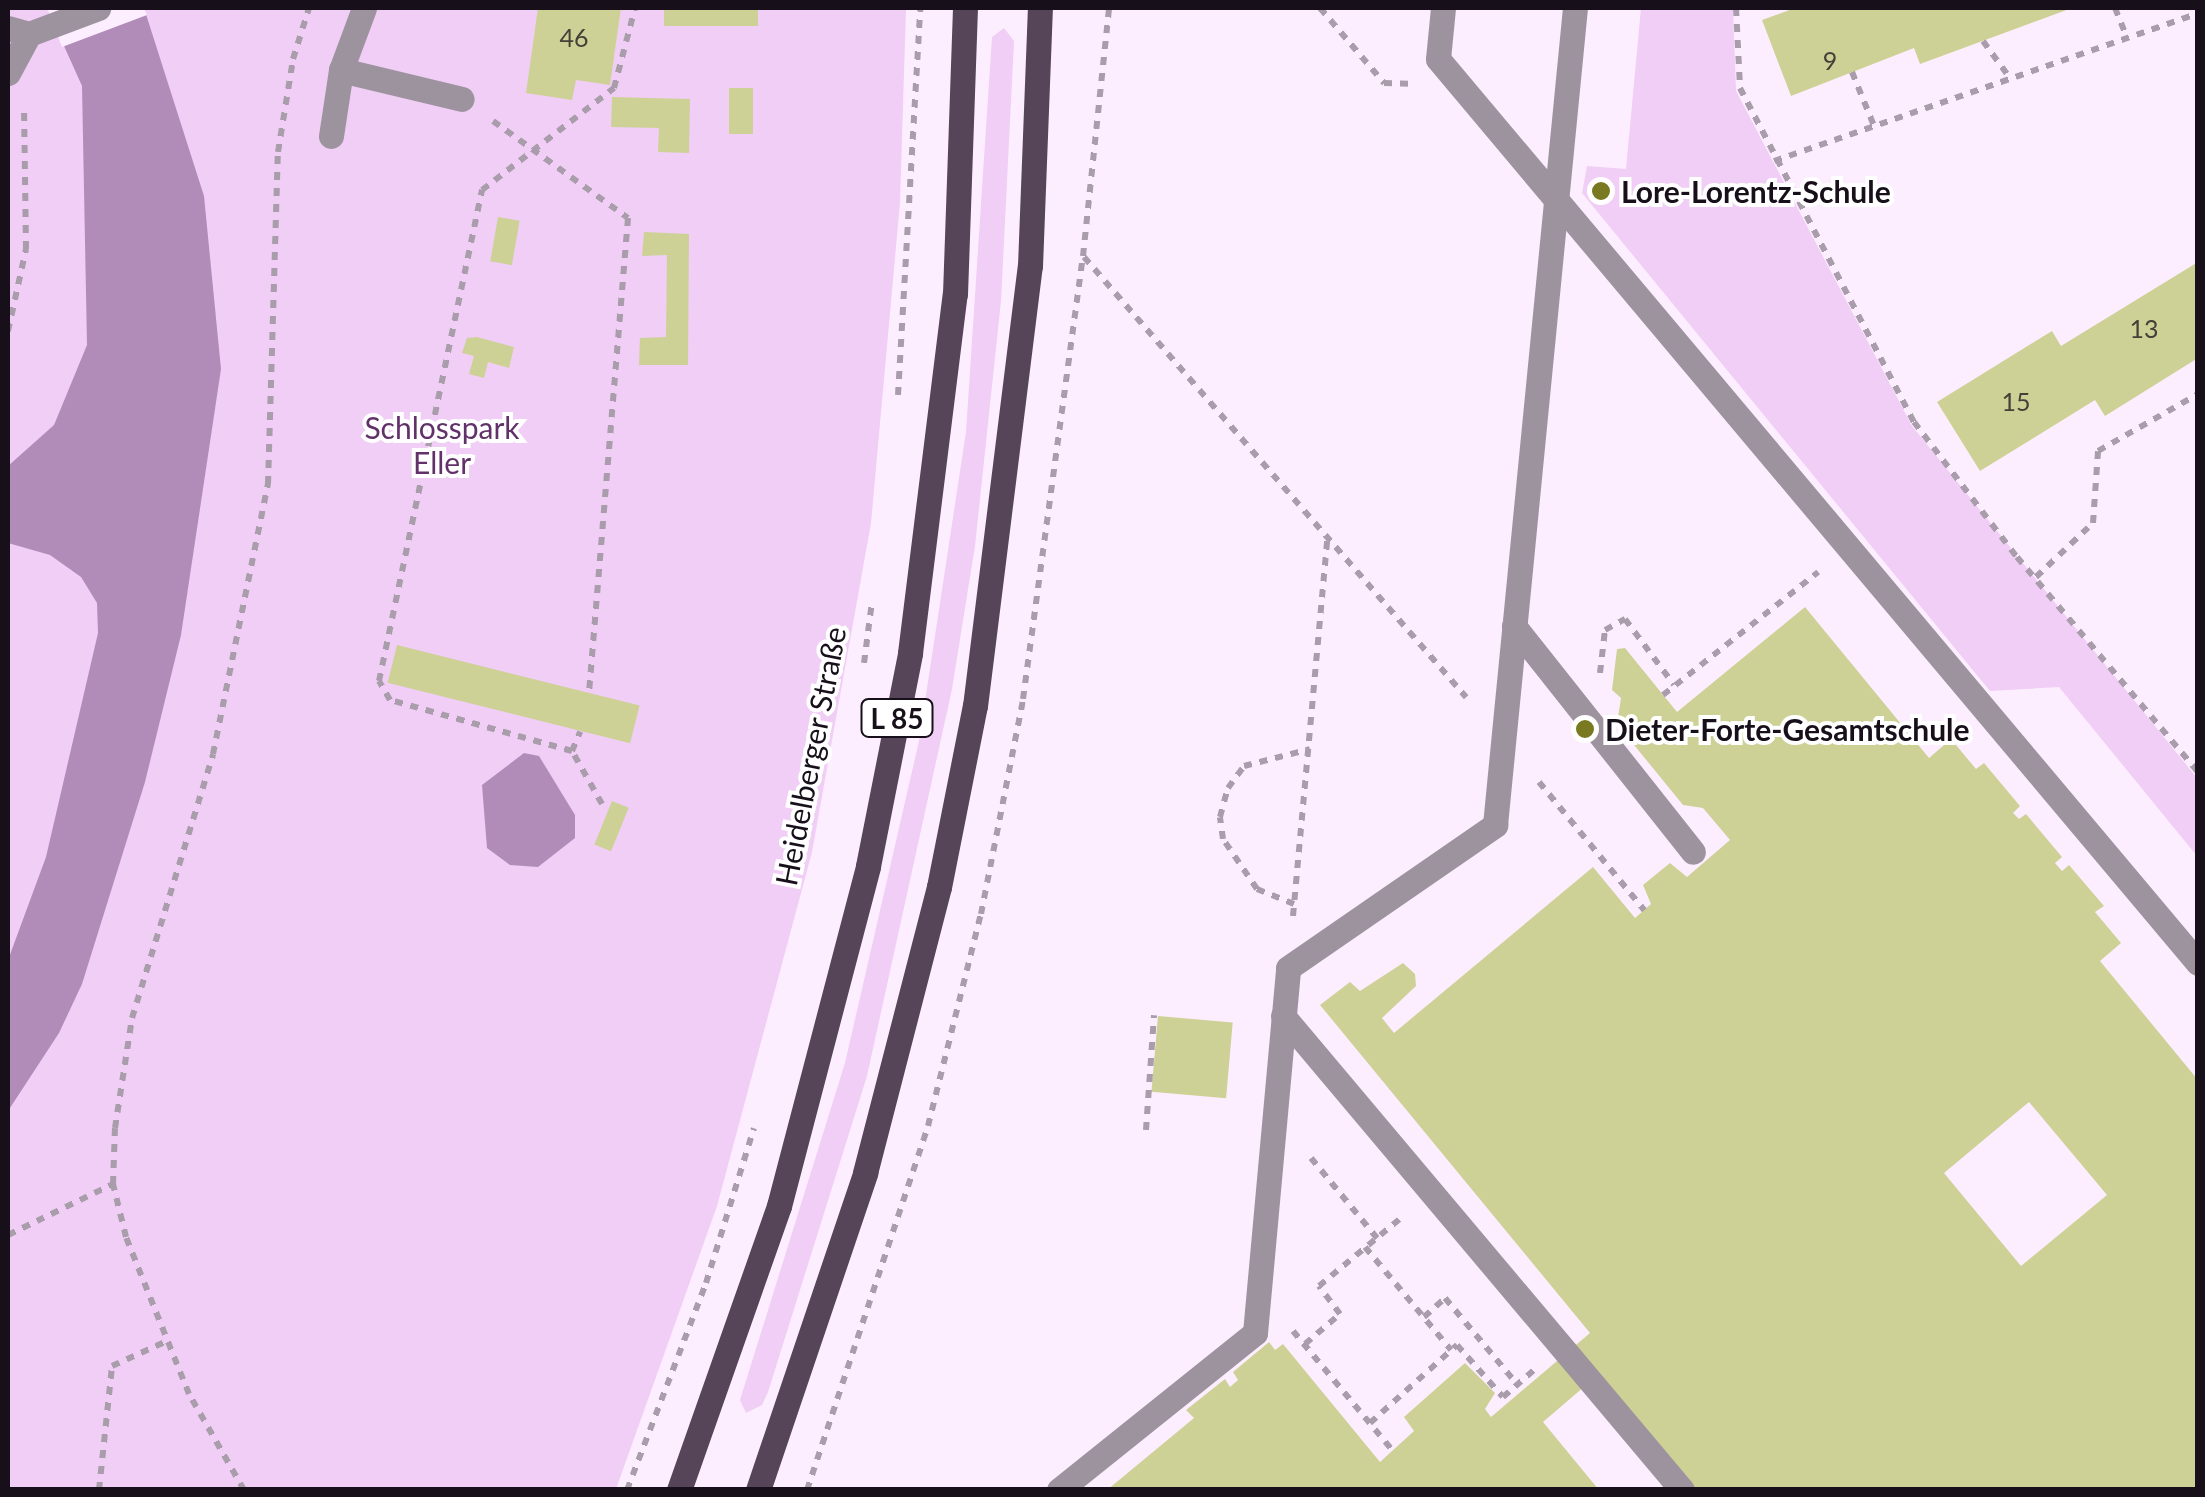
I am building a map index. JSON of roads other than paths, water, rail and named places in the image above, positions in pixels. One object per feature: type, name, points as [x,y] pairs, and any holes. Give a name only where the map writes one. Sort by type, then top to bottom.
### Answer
[{"type":"main road","name":"L 85","points":[[679,1490],[779,1206],[868,866],[906,672],[955,294],[966,8]]},
{"type":"main road","name":"L 85","points":[[758,1490],[865,1174],[939,887],[975,706],[1027,302],[1040,8]]},
{"type":"street","points":[[16,47],[54,25],[98,8]]},
{"type":"street","points":[[331,136],[341,70],[364,8]]},
{"type":"street","points":[[1443,8],[1438,59],[1555,191],[2198,962]]},
{"type":"street","points":[[1059,1490],[1254,1333],[1288,968],[1495,825],[1575,8]]},
{"type":"street","points":[[341,70],[462,99]]},
{"type":"street","points":[[1514,626],[1693,852]]},
{"type":"street","points":[[1283,1016],[1682,1490]]},
{"type":"place","name":"Lore-Lorentz-Schule","points":[[1601,191]]},
{"type":"place","name":"Dieter-Forte-Gesamtschule","points":[[1585,729]]},
{"type":"park label","name":"Schlosspark Eller","points":[[442,444]]}]
